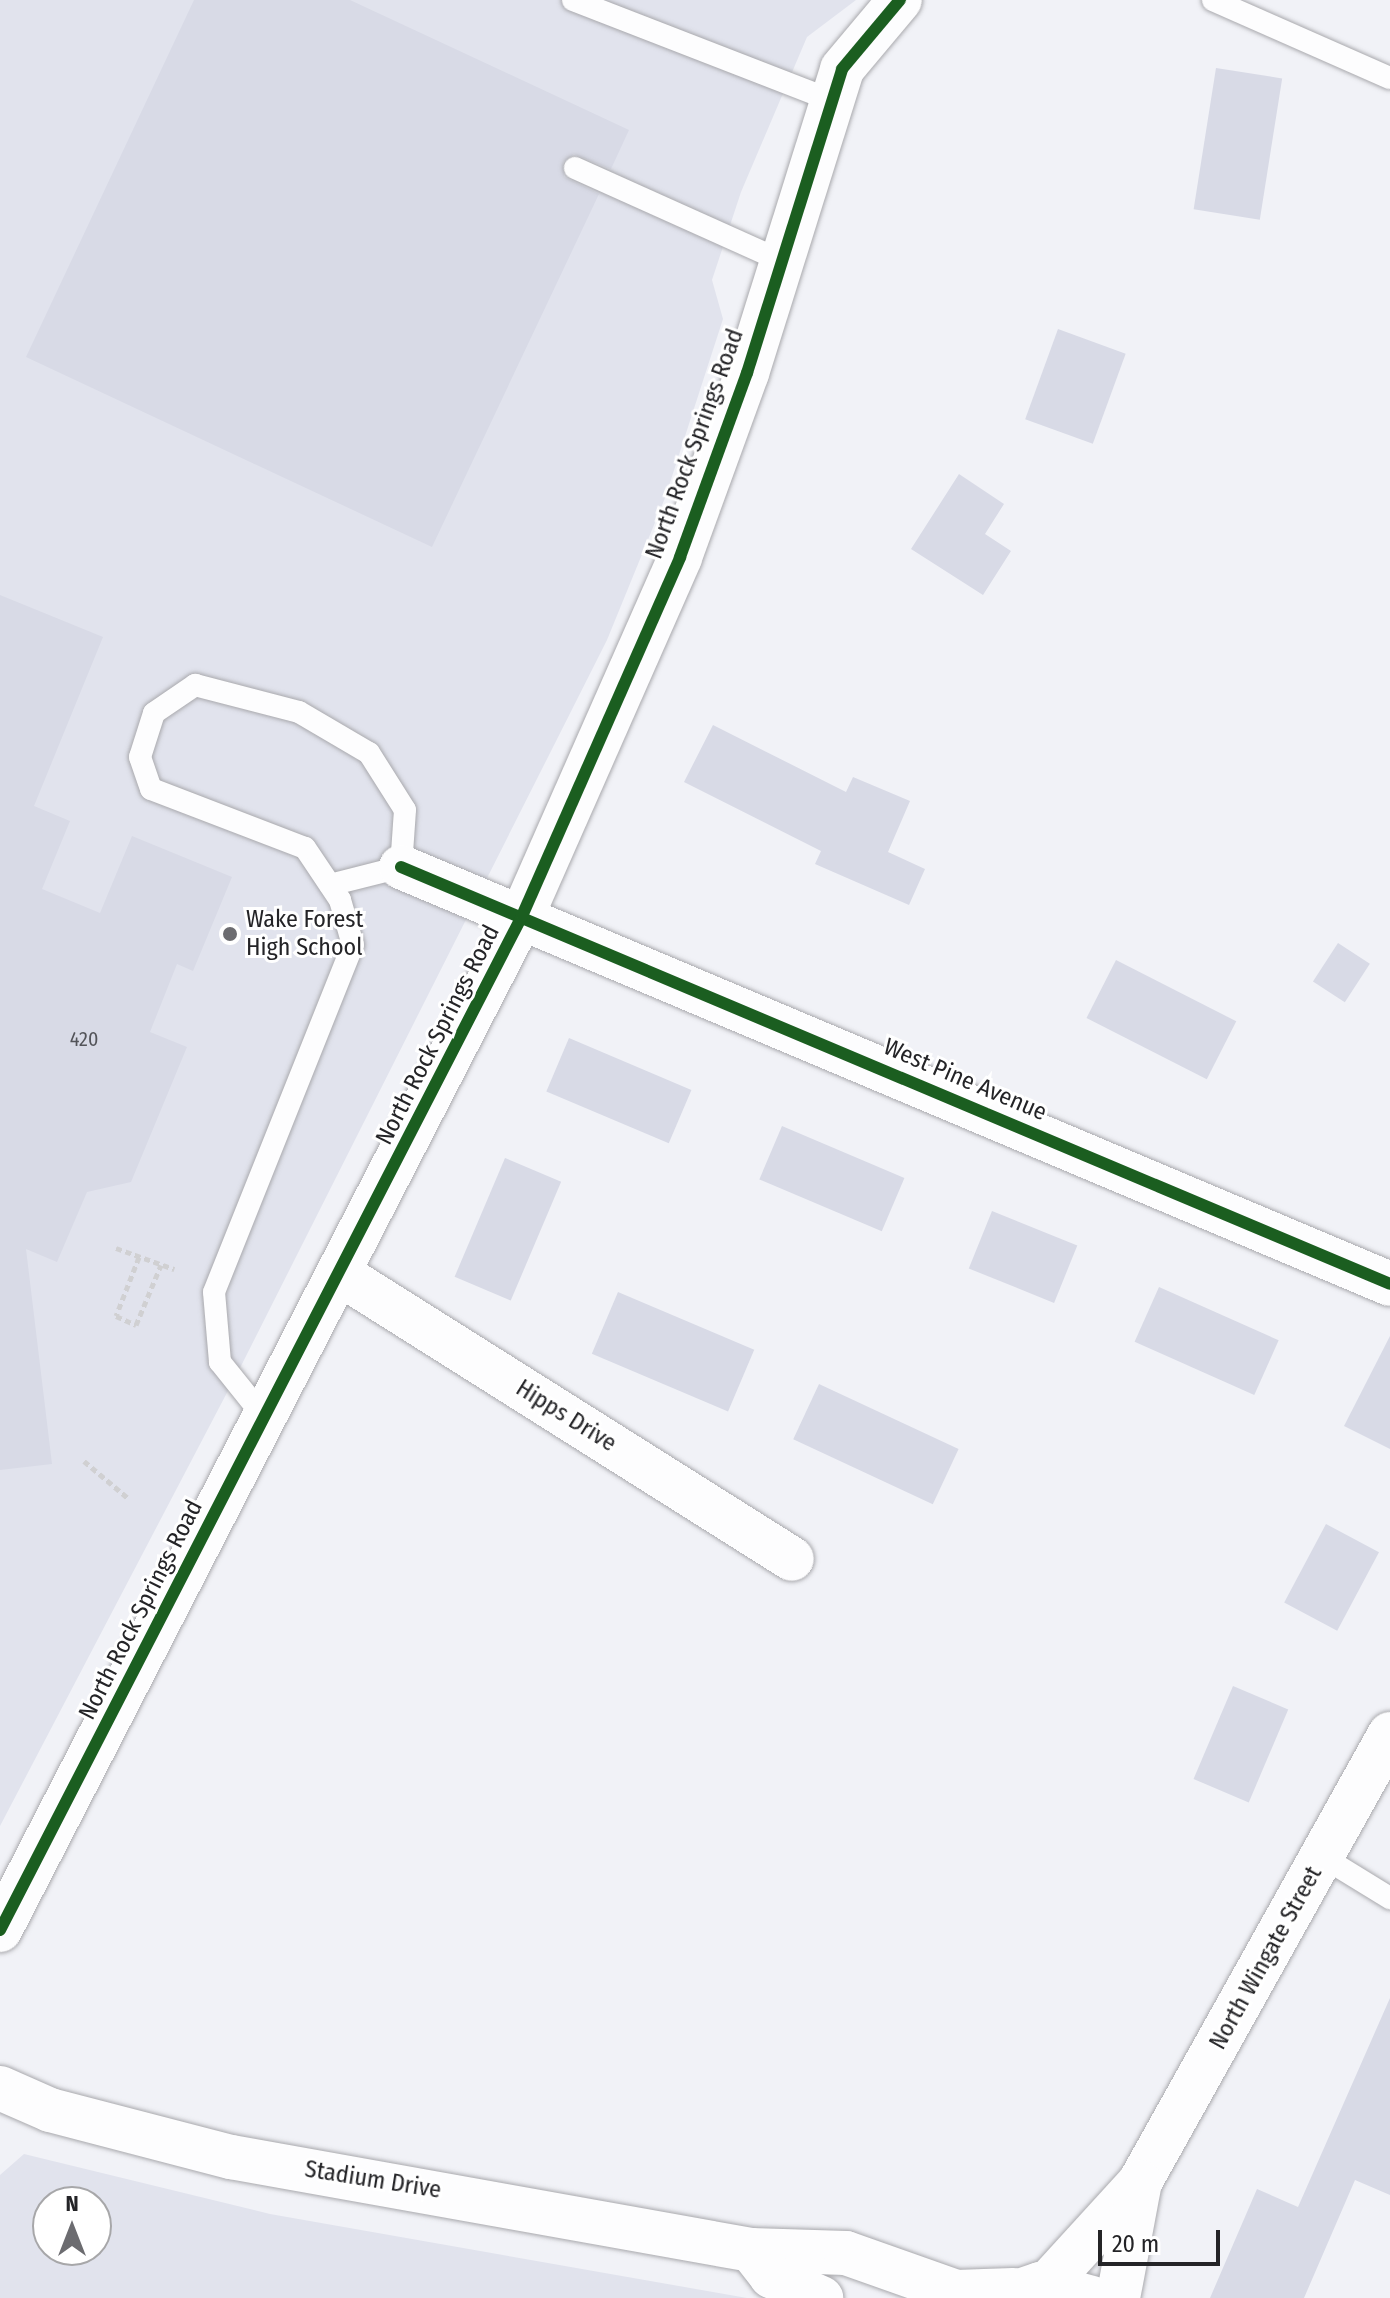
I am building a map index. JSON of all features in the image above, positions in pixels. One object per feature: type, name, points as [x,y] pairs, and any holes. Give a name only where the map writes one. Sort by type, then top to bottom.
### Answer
[{"type":"street","name":"North Rock Springs Road","points":[[0,1930],[522,916],[680,557],[834,101],[842,69],[900,0]]},
{"type":"street","name":"West Pine Avenue","points":[[401,867],[1390,1284]]},
{"type":"street","name":"Hipps Drive","points":[[340,1274],[792,1559]]},
{"type":"street","name":"North Wingate Street","points":[[1020,2291],[1082,2253],[1140,2182],[1390,1734]]},
{"type":"street","name":"Stadium Drive","points":[[0,2088],[50,2110],[231,2157],[751,2250],[846,2253],[956,2292],[1020,2291],[1092,2298]]},
{"type":"street","name":"North Wingate Street","points":[[1118,2298],[1140,2182]]},
{"type":"street","points":[[751,2250],[771,2276],[821,2298]]},
{"type":"lane","points":[[573,0],[834,101]]},
{"type":"lane","points":[[1213,0],[1390,78]]},
{"type":"lane","points":[[575,168],[780,260]]},
{"type":"lane","points":[[265,1418],[220,1362],[214,1292],[353,945],[330,885],[305,848],[151,789],[140,757],[154,713],[195,685],[299,712],[369,753],[405,810],[401,867],[330,885]]},
{"type":"lane","points":[[1323,1857],[1390,1898]]},
{"type":"path","points":[[116,1248],[174,1269]]},
{"type":"path","points":[[139,1257],[116,1316],[136,1325],[161,1265]]},
{"type":"path","points":[[84,1461],[128,1498]]},
{"type":"shaded area","name":"Wake Forest High School","points":[[0,0],[856,0],[807,37],[741,192],[712,280],[723,319],[665,498],[607,640],[242,1364],[0,1826]]},
{"type":"shaded area","points":[[24,2154],[270,2214],[747,2298],[0,2298],[0,2175]]},
{"type":"building","points":[[194,0],[350,0],[629,130],[611,169],[574,154],[563,162],[564,177],[599,194],[432,547],[26,357]]},
{"type":"building","points":[[1216,68],[1282,78],[1260,220],[1194,209]]},
{"type":"building","points":[[1058,329],[1126,354],[1093,444],[1025,419]]},
{"type":"building","points":[[959,474],[1004,504],[985,534],[1011,551],[983,595],[911,549]]},
{"type":"building","points":[[0,595],[103,637],[34,806],[70,821],[42,889],[100,913],[132,836],[232,877],[193,971],[177,964],[150,1032],[187,1047],[131,1182],[87,1192],[57,1262],[26,1249],[52,1464],[0,1470]]},
{"type":"building","points":[[713,725],[846,792],[853,777],[910,801],[888,852],[925,869],[909,905],[815,864],[821,851],[684,782]]},
{"type":"building","points":[[1338,943],[1370,964],[1345,1002],[1313,982]]},
{"type":"building","points":[[1116,960],[1236,1021],[1207,1079],[1086,1018]]},
{"type":"building","points":[[569,1038],[691,1090],[669,1143],[546,1091]]},
{"type":"building","points":[[782,1126],[904,1178],[882,1231],[759,1179]]},
{"type":"building","points":[[505,1158],[561,1182],[511,1301],[455,1277]]},
{"type":"building","points":[[992,1211],[1077,1245],[1054,1303],[969,1268]]},
{"type":"building","points":[[1159,1287],[1279,1340],[1254,1395],[1135,1342]]},
{"type":"building","points":[[618,1292],[754,1350],[728,1412],[592,1354]]},
{"type":"building","points":[[1390,1336],[1390,1449],[1344,1426]]},
{"type":"building","points":[[819,1384],[959,1449],[933,1504],[793,1439]]},
{"type":"building","points":[[1326,1524],[1379,1552],[1337,1631],[1284,1603]]},
{"type":"building","points":[[1233,1686],[1288,1709],[1249,1802],[1194,1779]]},
{"type":"building","points":[[1390,1998],[1390,2195],[1355,2180],[1304,2298],[1210,2298],[1257,2189],[1298,2207]]},
{"type":"cycle path","points":[[0,1930],[522,916],[680,557],[747,373],[842,69],[900,0]]},
{"type":"cycle path","points":[[401,867],[1390,1284]]},
{"type":"place","name":"Wake Forest High School","points":[[230,934]]}]
